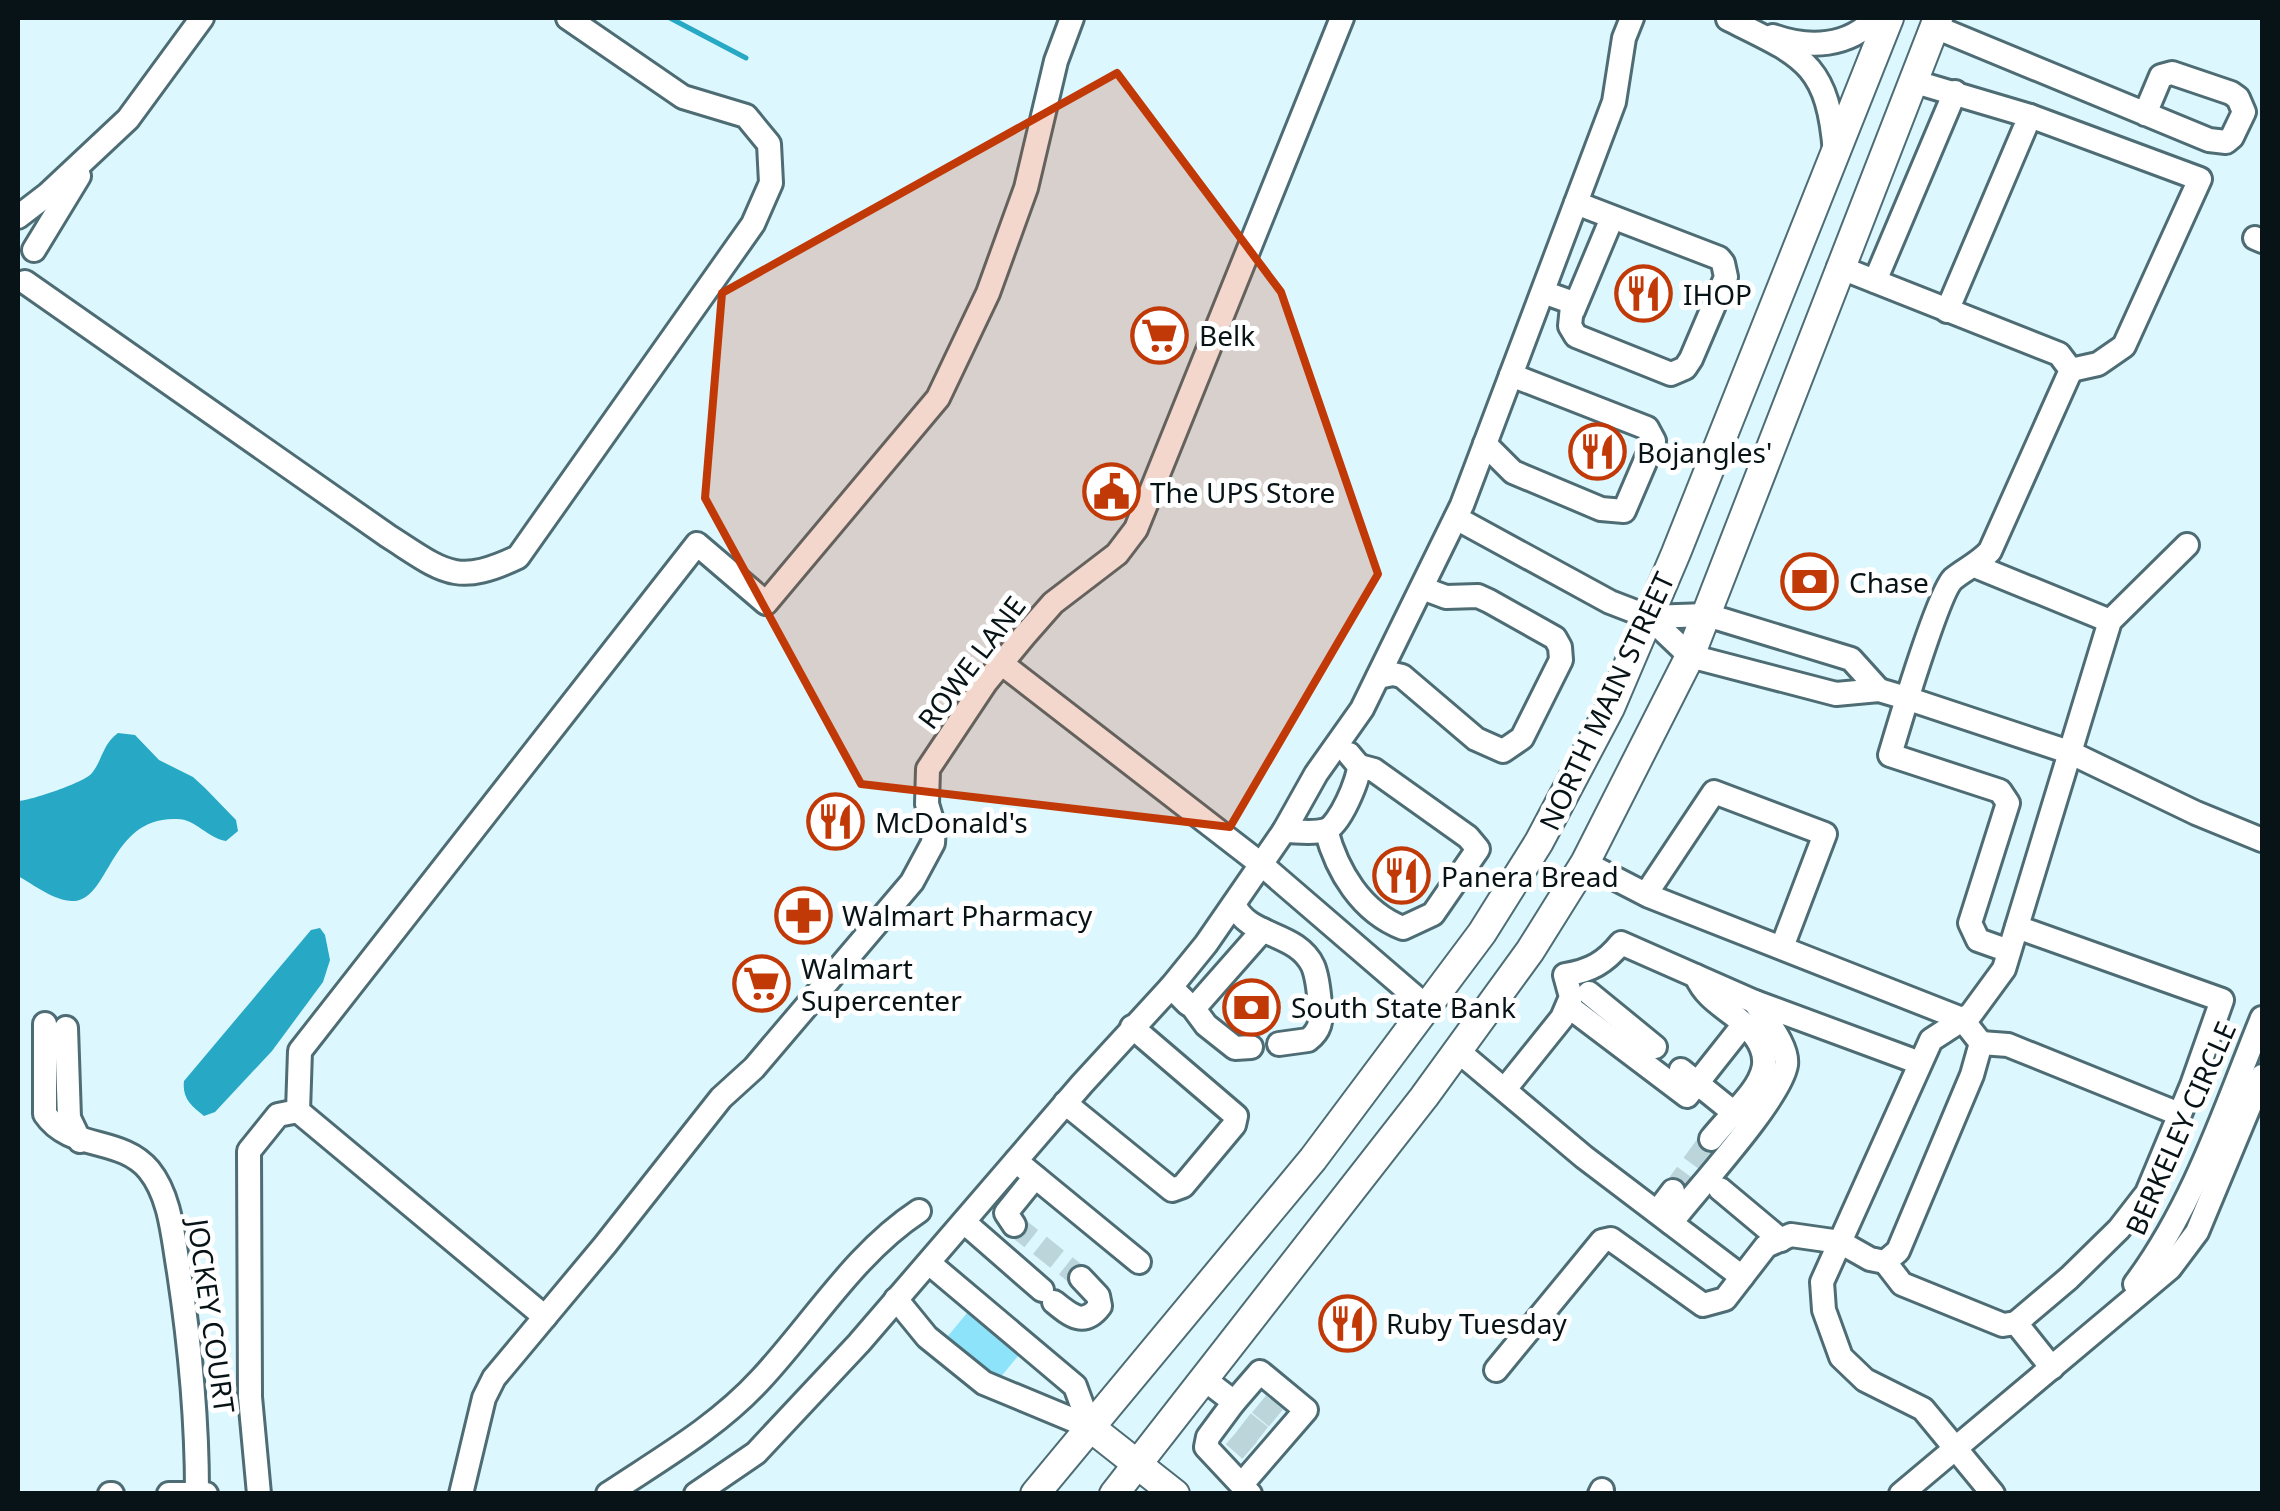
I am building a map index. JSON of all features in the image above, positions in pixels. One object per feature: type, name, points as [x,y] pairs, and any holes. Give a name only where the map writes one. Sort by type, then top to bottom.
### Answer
[{"type":"main road","name":"NORTH MAIN STREET","points":[[1035,1494],[1313,1159],[1482,933],[1539,842],[1610,708],[1889,18]]},
{"type":"main road","name":"NORTH MAIN STREET","points":[[1114,1494],[1458,1051],[1530,951],[1585,863],[1690,656],[1936,22]]},
{"type":"main road","points":[[1090,1427],[1175,1494]]},
{"type":"street","points":[[18,218],[128,119],[202,18]]},
{"type":"street","points":[[18,227],[30,238],[34,250],[34,267],[21,285],[446,573],[486,572],[518,557],[754,224],[771,183],[769,144],[746,116],[683,98],[568,18]]},
{"type":"street","points":[[298,1111],[300,1051],[697,544],[766,602],[938,398],[988,293],[1020,205],[1056,61],[1072,18]]},
{"type":"street","name":"ROWE LANE","points":[[461,1494],[484,1398],[494,1378],[720,1098],[754,1068],[912,882],[932,843],[934,827],[926,804],[928,769],[1001,664],[1053,603],[1117,554],[1136,529],[1342,18]]},
{"type":"street","points":[[696,1494],[756,1453],[929,1264],[1065,1103],[1170,987],[1262,866],[1316,774],[1362,709],[1456,518],[1485,444],[1614,102],[1624,38],[1632,18]]},
{"type":"street","points":[[1727,18],[1784,40],[1829,45],[1864,30],[1875,18]]},
{"type":"street","points":[[1727,18],[1782,46],[1812,69],[1832,114],[1835,156]]},
{"type":"street","points":[[1936,22],[2144,114]]},
{"type":"street","points":[[1912,81],[2030,116],[2200,178],[2124,346],[2098,364],[2072,370]]},
{"type":"street","points":[[1875,282],[1955,92]]},
{"type":"street","points":[[1947,312],[2030,116]]},
{"type":"street","points":[[34,250],[96,149]]},
{"type":"street","points":[[1576,202],[1723,263],[1726,277],[1685,368],[1671,374],[1576,336],[1570,326],[1612,218]]},
{"type":"street","points":[[1839,267],[2060,354],[2072,370]]},
{"type":"street","points":[[1543,292],[1568,301],[1573,311]]},
{"type":"street","points":[[2009,952],[1978,940],[1970,923],[2008,803],[2000,790],[1890,755],[1906,698],[1950,581],[1990,551],[2072,370]]},
{"type":"street","points":[[1485,444],[1513,472],[1601,509],[1624,512],[1654,441],[1647,428],[1511,375]]},
{"type":"street","points":[[1456,518],[1610,602],[1649,616],[1706,615],[1852,660],[1878,690]]},
{"type":"street","points":[[1993,1494],[1922,1409],[1865,1380],[1840,1356],[1824,1310],[1822,1282],[1932,1040],[1971,1014],[2004,969],[2110,621],[2187,545]]},
{"type":"street","points":[[1975,566],[2110,621]]},
{"type":"street","points":[[1378,677],[1402,676],[1476,738],[1503,751],[1522,738],[1546,691],[1561,660],[1555,638],[1478,596],[1446,597],[1422,588]]},
{"type":"street","points":[[1649,616],[1690,656],[1836,694],[1878,690],[1906,698],[2070,752],[2262,840]]},
{"type":"street","points":[[1001,664],[1262,866],[1427,1007]]},
{"type":"street","points":[[1326,830],[1334,858],[1349,884],[1390,923],[1403,928],[1433,914],[1478,849],[1468,837],[1374,770],[1359,766],[1350,755],[1336,748]]},
{"type":"street","points":[[1284,832],[1326,830],[1337,820],[1359,775],[1359,766]]},
{"type":"street","points":[[1646,894],[1714,792],[1825,834],[1782,947]]},
{"type":"street","points":[[1585,863],[1646,894],[1962,1020],[1981,1043],[2008,1045],[2180,1114]]},
{"type":"street","points":[[1234,904],[1242,919],[1284,938],[1311,962],[1322,1017],[1320,1027],[1308,1040],[1279,1044]]},
{"type":"street","points":[[1496,1370],[1602,1241],[1611,1239],[1703,1305],[1725,1298],[1766,1246],[1791,1235],[1840,1242],[1870,1259],[1885,1262],[1902,1284],[2004,1326],[2016,1324],[2119,1229],[2147,1192],[2222,1000],[2016,927]]},
{"type":"street","points":[[1192,1006],[1201,1002],[1263,930]]},
{"type":"street","points":[[1530,951],[1566,975],[1586,972],[1615,952]]},
{"type":"street","points":[[1615,952],[1695,975],[1750,1013],[1782,1048],[1787,1062],[1773,1096],[1664,1218]]},
{"type":"street","points":[[1505,1089],[1615,952]]},
{"type":"street","points":[[1566,975],[1574,1007],[1686,1096],[1689,1076],[1750,1013]]},
{"type":"street","points":[[1170,987],[1235,1048],[1251,1047]]},
{"type":"street","points":[[1574,1007],[1654,1047]]},
{"type":"street","points":[[1750,1013],[1920,1063]]},
{"type":"street","points":[[1711,1139],[1765,1075],[1766,1060],[1750,1013]]},
{"type":"street","name":"BERKELEY CIRCLE","points":[[1902,1494],[2116,1310],[2160,1250],[2197,1179],[2253,1090],[2262,1018]]},
{"type":"street","name":"JOCKEY COURT","points":[[55,1026],[45,1114],[52,1125],[80,1141],[131,1154],[149,1171],[165,1200],[188,1331],[202,1493],[169,1494]]},
{"type":"street","points":[[1065,1103],[1172,1190],[1183,1186],[1234,1125],[1236,1116],[1132,1027]]},
{"type":"street","points":[[1885,1262],[1898,1251],[1972,1075],[1981,1043]]},
{"type":"street","points":[[1458,1051],[1584,1157],[1742,1277]]},
{"type":"street","points":[[1689,1076],[1732,1112]]},
{"type":"street","points":[[298,1111],[545,1316]]},
{"type":"street","points":[[259,1494],[250,1396],[249,1150],[278,1115],[298,1111]]},
{"type":"street","points":[[1016,1161],[1139,1262]]},
{"type":"street","points":[[1014,1224],[1006,1213],[1035,1177]]},
{"type":"street","points":[[1720,1189],[1780,1240]]},
{"type":"street","points":[[1664,1218],[1673,1190]]},
{"type":"street","points":[[608,1494],[730,1412],[888,1232],[919,1211]]},
{"type":"street","points":[[964,1222],[1072,1318],[1084,1319],[1100,1306],[1098,1296],[1082,1278]]},
{"type":"street","points":[[929,1264],[1075,1386],[1090,1427]]},
{"type":"street","points":[[896,1299],[927,1337],[984,1383],[1090,1427]]},
{"type":"street","points":[[2016,1324],[2052,1368]]},
{"type":"street","points":[[1260,1372],[1306,1410],[1272,1442],[1246,1489],[1206,1447],[1208,1437],[1237,1413],[1260,1372]]},
{"type":"street","points":[[1204,1378],[1237,1413]]},
{"type":"highlighted area","points":[[1117,73],[1281,292],[1378,574],[1230,827],[861,784],[705,498],[722,293]]},
{"type":"shaded area","points":[[118,733],[135,735],[159,760],[193,777],[236,820],[238,831],[226,841],[184,820],[155,822],[124,843],[86,897],[74,901],[60,899],[18,876],[18,801],[88,777]]},
{"type":"shaded area","points":[[320,928],[330,960],[323,982],[272,1051],[215,1112],[204,1116],[188,1101],[184,1081],[311,930]]},
{"type":"shaded area","points":[[967,1313],[1018,1356],[999,1379],[948,1336]]},
{"type":"waterway","points":[[670,18],[746,58]]},
{"type":"tunnel","points":[[1673,1191],[1711,1139]]},
{"type":"tunnel","points":[[1014,1225],[1081,1278]]},
{"type":"tunnel","points":[[1259,1404],[1282,1423]]},
{"type":"tunnel","points":[[1244,1422],[1267,1440]]},
{"type":"tunnel","points":[[1233,1436],[1255,1455]]},
{"type":"place","name":"IHOP","points":[[1644,294]]},
{"type":"place","name":"Belk","points":[[1160,335]]},
{"type":"place","name":"Bojangles'","points":[[1598,452]]},
{"type":"place","name":"The UPS Store","points":[[1111,492]]},
{"type":"place","name":"Chase","points":[[1810,582]]},
{"type":"place","name":"McDonald's","points":[[836,822]]},
{"type":"place","name":"Panera Bread","points":[[1402,876]]},
{"type":"place","name":"Walmart Pharmacy","points":[[803,915]]},
{"type":"place","name":"Walmart Supercenter","points":[[762,984]]},
{"type":"place","name":"South State Bank","points":[[1252,1007]]},
{"type":"place","name":"Ruby Tuesday","points":[[1347,1323]]}]
